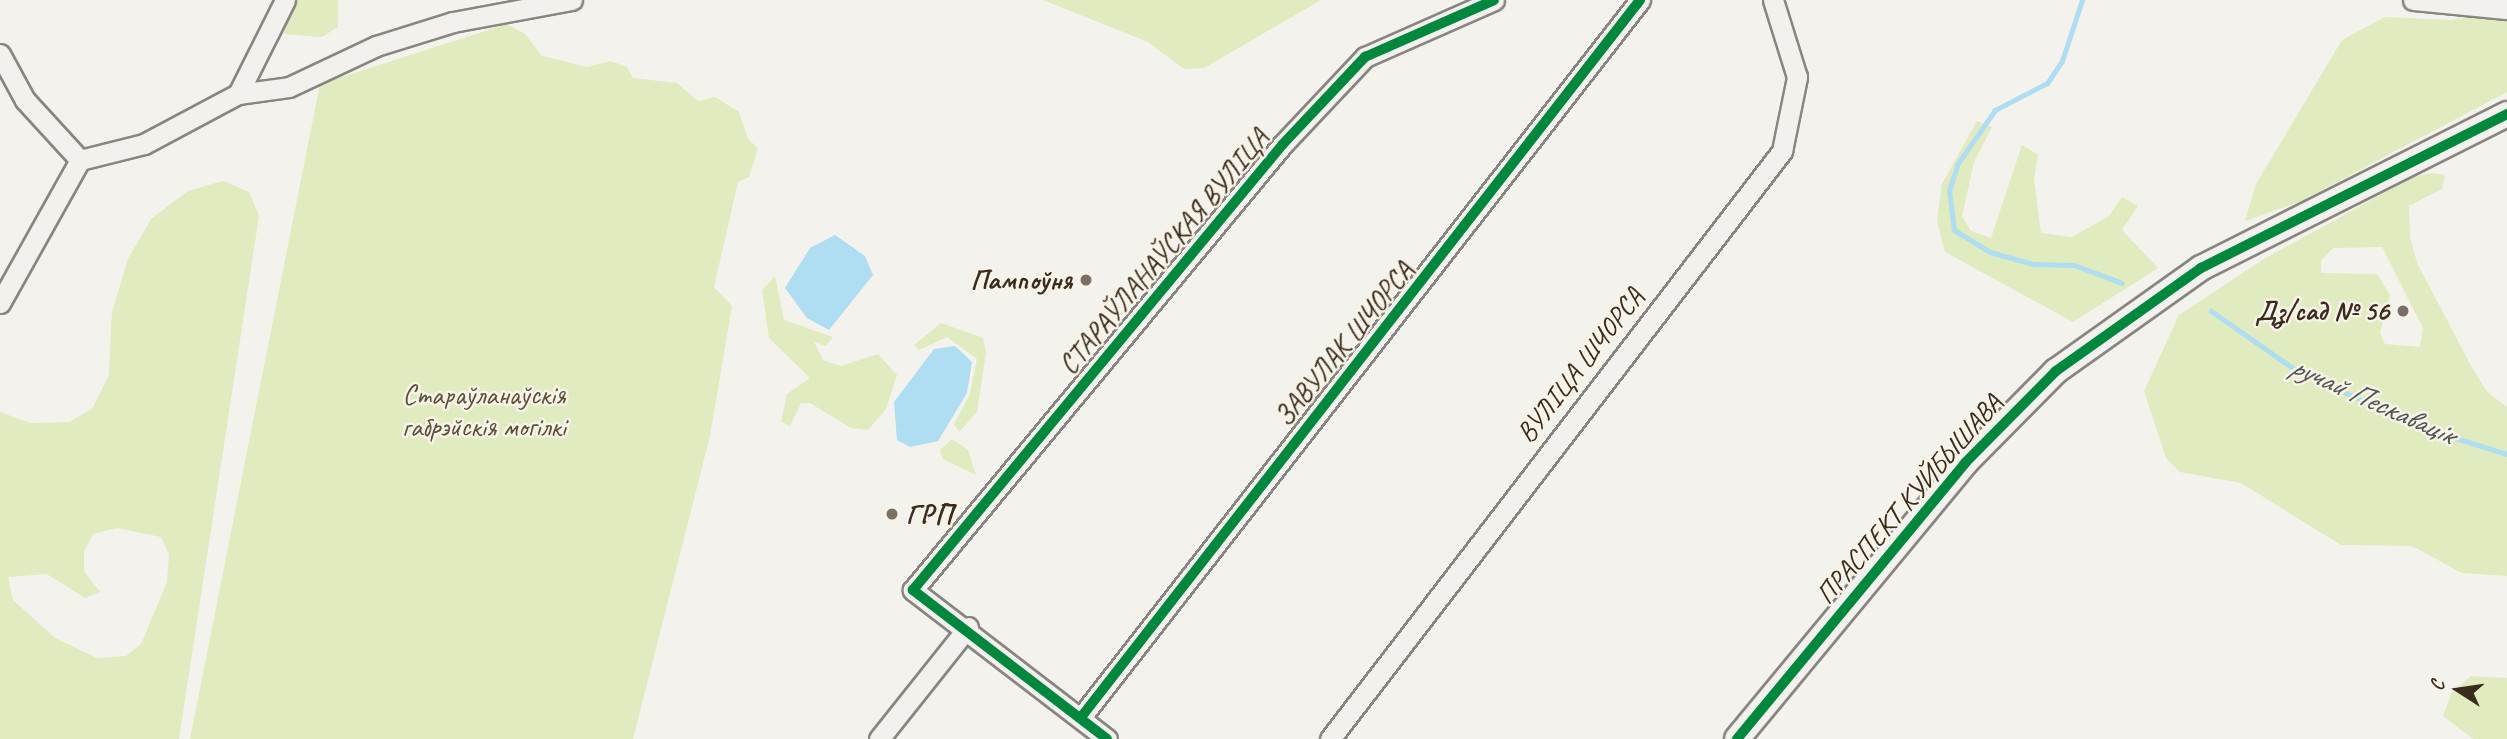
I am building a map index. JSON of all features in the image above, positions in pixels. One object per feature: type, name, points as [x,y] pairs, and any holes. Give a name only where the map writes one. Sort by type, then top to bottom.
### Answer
[{"type":"street","points":[[237,94],[285,0]]},
{"type":"street","points":[[0,303],[80,160],[144,144],[237,94],[289,87],[376,46],[453,22],[572,0]]},
{"type":"street","name":"СТАРАЎЛАНАЎСКАЯ ВУЛІЦА","points":[[968,628],[913,590],[1283,144],[1365,57],[1494,0]]},
{"type":"street","name":"ЗАВУЛАК ШЧОРСА","points":[[1082,716],[1640,0]]},
{"type":"street","name":"ВУЛІЦА ШЧОРСА","points":[[1330,739],[1782,150],[1797,77],[1773,0]]},
{"type":"street","points":[[2413,0],[2507,9]]},
{"type":"street","points":[[0,54],[25,100],[80,160]]},
{"type":"street","name":"ПРАСПЕКТ КУЙБЫШАВА","points":[[1737,739],[1965,463],[2056,371],[2201,268],[2507,114]]},
{"type":"street","points":[[880,739],[968,628],[1082,716],[1107,739]]},
{"type":"green space","points":[[292,0],[338,0],[338,27],[322,37],[285,34],[281,25]]},
{"type":"green space","points":[[1043,0],[1321,0],[1204,68],[1184,69],[1148,42]]},
{"type":"green space","points":[[2489,13],[2507,17],[2507,92],[2299,202],[2245,221],[2256,184],[2342,40],[2385,17],[2451,20]]},
{"type":"green space","name":"Стараўланаўскія габрэйскія могілкі","points":[[507,24],[525,34],[542,56],[587,67],[611,61],[627,67],[633,78],[677,83],[698,101],[715,97],[739,112],[748,139],[758,148],[749,177],[738,182],[714,287],[732,306],[710,436],[633,739],[190,739],[320,84]]},
{"type":"green space","points":[[1977,121],[1992,127],[1974,162],[1962,216],[1971,231],[1991,238],[2022,145],[2038,155],[2034,179],[2041,233],[2072,237],[2109,216],[2122,197],[2138,206],[2122,230],[2158,268],[2073,322],[1945,252],[1937,221],[1942,184]]},
{"type":"green space","points":[[2432,173],[2445,175],[2442,189],[2409,206],[2410,237],[2417,263],[2470,364],[2487,392],[2507,407],[2507,576],[2462,573],[2412,546],[2341,545],[2241,483],[2180,472],[2166,458],[2144,391],[2179,315],[2264,259],[2413,177]],"holes":[[[2382,247],[2423,328],[2420,347],[2385,344],[2380,333],[2390,295],[2377,274],[2321,273],[2321,261],[2333,248]]]},
{"type":"green space","points":[[223,181],[249,192],[259,216],[179,739],[0,739],[0,412],[30,423],[69,422],[92,409],[109,375],[112,312],[128,259],[151,219],[188,191]],"holes":[[[117,528],[161,537],[169,554],[167,582],[141,644],[126,656],[97,658],[55,638],[13,600],[8,577],[47,574],[85,598],[100,592],[84,571],[84,552],[93,534]]]},
{"type":"green space","points":[[775,276],[784,320],[833,337],[826,346],[814,342],[823,360],[841,366],[878,354],[897,375],[886,409],[868,430],[851,428],[810,403],[801,403],[790,426],[781,422],[787,394],[810,378],[769,338],[762,290]]},
{"type":"green space","points":[[941,323],[983,338],[986,353],[977,412],[959,432],[954,424],[970,394],[977,359],[947,337],[919,350],[914,345]]},
{"type":"green space","points":[[952,439],[968,450],[976,475],[943,459],[940,450]]},
{"type":"green space","points":[[2471,676],[2507,678],[2507,739],[2473,739],[2443,716],[2452,692]]},
{"type":"water","points":[[835,235],[865,256],[873,275],[829,330],[807,318],[785,288],[810,248]]},
{"type":"water","points":[[955,346],[972,362],[967,393],[938,441],[910,447],[897,440],[894,402],[934,349]]},
{"type":"waterway","name":"ручай Пескавацік","points":[[2082,0],[2062,61],[2047,83],[1995,110],[1958,163],[1949,190],[1954,230],[1990,252],[2033,264],[2074,265],[2122,283]]},
{"type":"waterway","name":"ручай Пескавацік","points":[[2211,311],[2297,371],[2423,428],[2507,454]]},
{"type":"cycle path","points":[[1107,739],[913,590],[1283,144],[1365,57],[1494,0]]},
{"type":"cycle path","points":[[1082,716],[1640,0]]},
{"type":"cycle path","points":[[1737,739],[1965,463],[2056,371],[2201,268],[2507,114]]},
{"type":"place","name":"Пампоўня","points":[[1086,280]]},
{"type":"place","name":"Дз/сад № 56","points":[[2403,311]]},
{"type":"place","name":"ГРП","points":[[892,514]]}]
